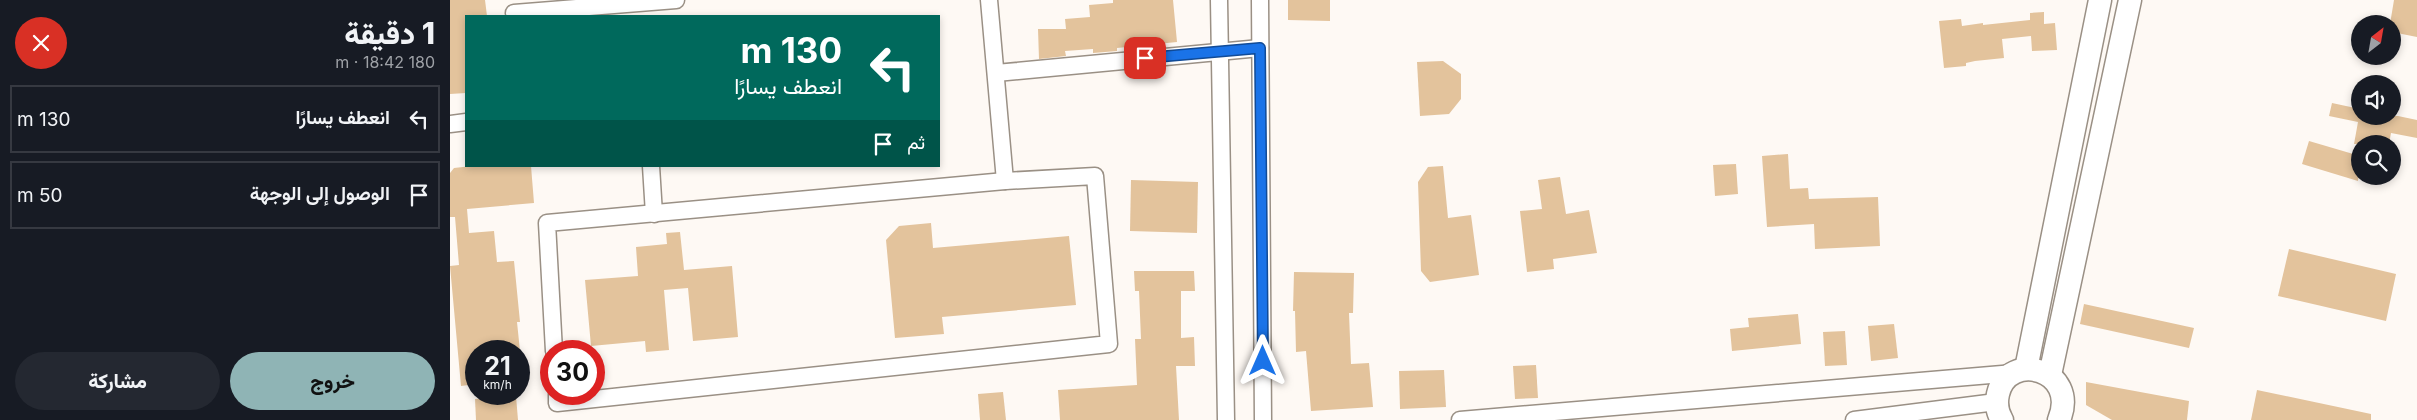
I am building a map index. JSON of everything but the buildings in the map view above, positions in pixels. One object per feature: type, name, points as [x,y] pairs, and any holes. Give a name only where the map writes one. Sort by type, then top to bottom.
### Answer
[{"type":"street","points":[[514,13],[638,10],[676,0]]},
{"type":"street","points":[[989,0],[1006,181]]},
{"type":"street","points":[[1219,0],[1226,420]]},
{"type":"street","points":[[1260,0],[1264,420]]},
{"type":"street","points":[[1854,420],[1999,411],[1999,390],[2005,381],[2020,371],[2100,0]]},
{"type":"street","points":[[2050,375],[2130,0]]},
{"type":"street","points":[[996,73],[1260,48]]},
{"type":"street","points":[[450,124],[465,122]]},
{"type":"street","points":[[652,167],[654,214]]},
{"type":"street","points":[[553,340],[547,223],[1006,181],[1095,176],[1109,344],[605,398]]},
{"type":"street","points":[[1460,420],[2038,370],[2050,375],[2058,384],[2063,394],[2063,409],[2059,420]]},
{"type":"route","points":[[1145,58],[1260,48],[1263,361]]}]
